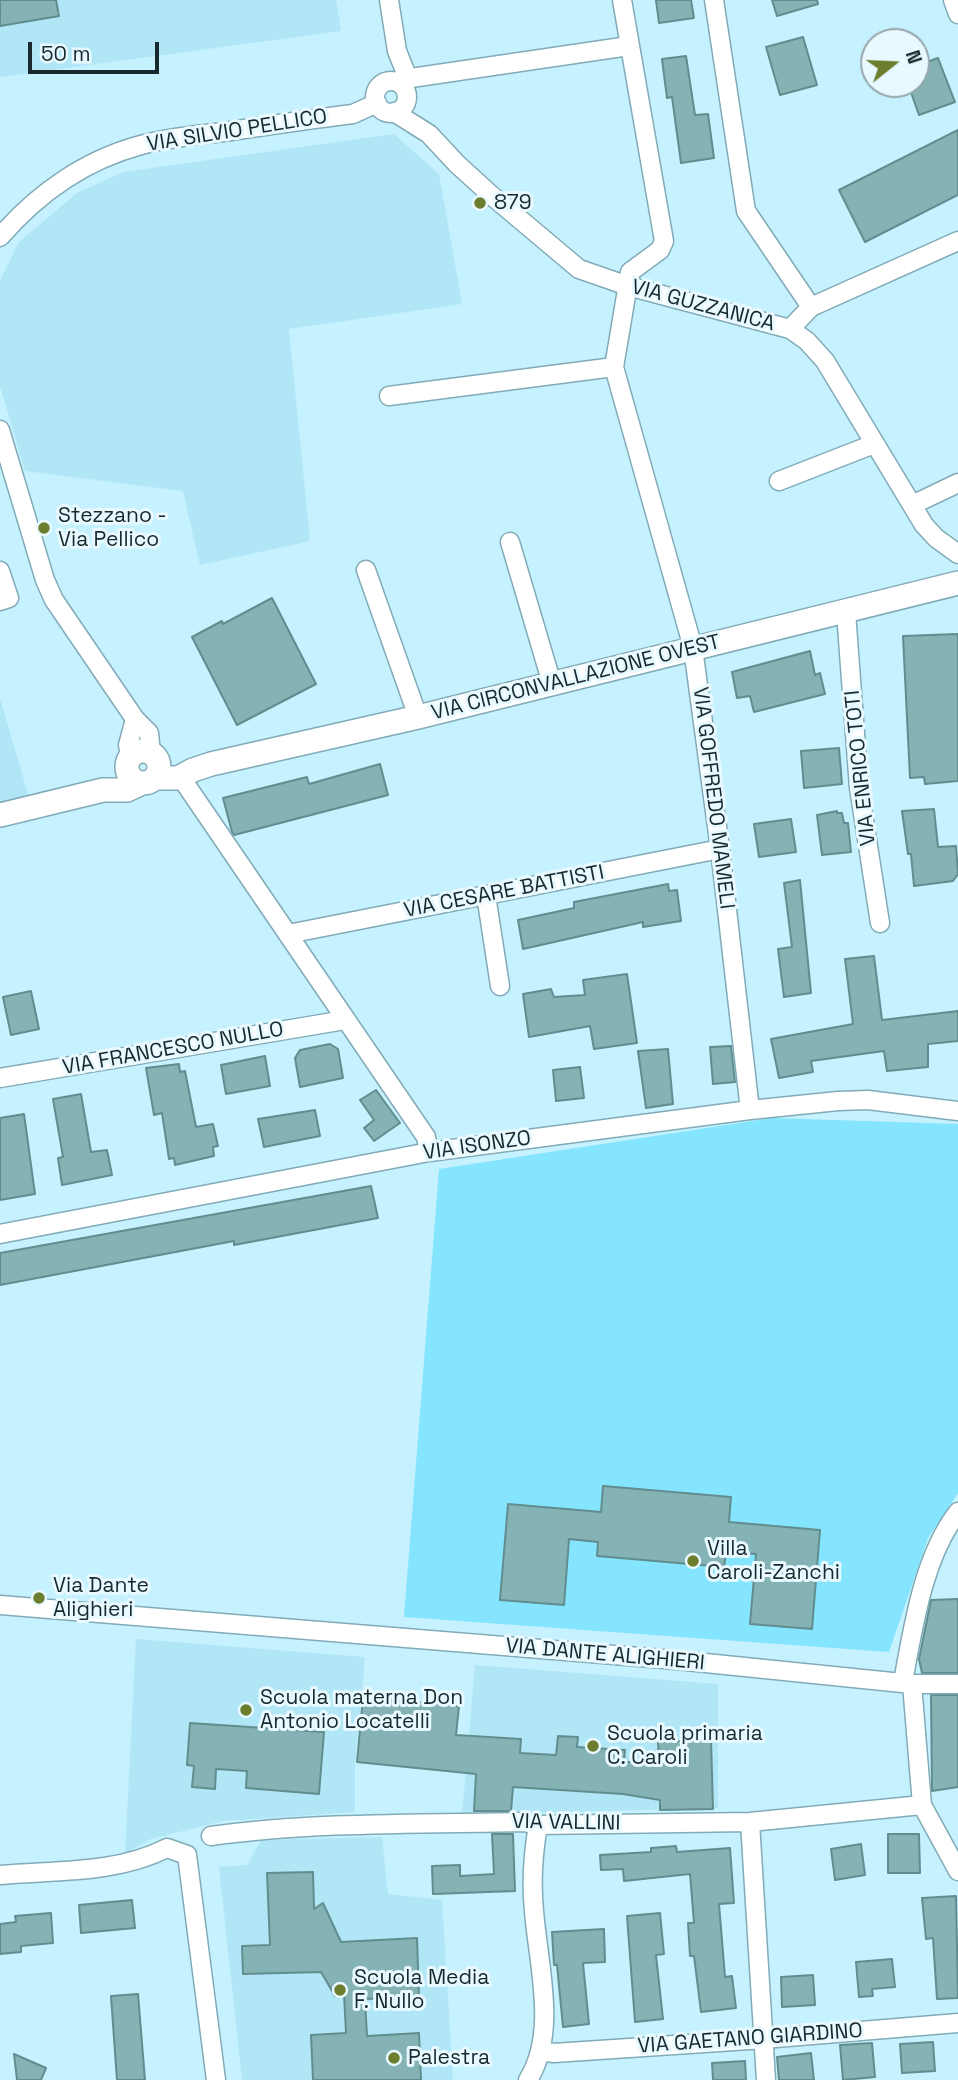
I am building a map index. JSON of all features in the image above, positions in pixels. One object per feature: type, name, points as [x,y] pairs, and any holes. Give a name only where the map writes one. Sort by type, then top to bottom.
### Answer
[{"type":"street","name":"VIA GUZZANICA","points":[[389,0],[397,51],[405,71],[404,88],[429,134]]},
{"type":"street","points":[[622,0],[664,241],[660,250],[629,272],[628,286]]},
{"type":"street","points":[[714,0],[746,211],[811,307]]},
{"type":"street","points":[[953,0],[958,14]]},
{"type":"street","points":[[378,94],[388,81],[404,88],[629,46]]},
{"type":"street","points":[[397,51],[385,71],[378,94],[383,110],[394,112],[403,107],[404,88]]},
{"type":"street","name":"VIA SILVIO PELLICO","points":[[0,237],[18,216],[43,194],[74,172],[102,158],[140,145],[352,114],[378,94]]},
{"type":"street","name":"VIA GUZZANICA","points":[[394,112],[429,134],[489,193],[579,269],[628,286],[790,329],[807,341],[825,361],[924,525],[936,538],[958,554]]},
{"type":"street","points":[[790,329],[811,307],[958,241]]},
{"type":"street","name":"VIA GOFFREDO MAMELI","points":[[628,286],[614,367],[692,648],[720,849],[750,1110]]},
{"type":"street","points":[[389,396],[614,367]]},
{"type":"street","points":[[0,431],[45,580],[54,600],[135,719],[149,733],[144,766]]},
{"type":"street","points":[[779,481],[874,444]]},
{"type":"street","points":[[912,505],[958,483]]},
{"type":"street","points":[[510,542],[552,684]]},
{"type":"street","points":[[366,570],[418,717]]},
{"type":"street","points":[[0,571],[9,598],[0,601]]},
{"type":"street","name":"VIA CIRCONVALLAZIONE OVEST","points":[[0,816],[103,790],[127,790],[144,766],[186,773],[958,583]]},
{"type":"street","name":"VIA ENRICO TOTI","points":[[846,612],[859,788],[880,923]]},
{"type":"street","points":[[186,773],[288,934],[426,1137],[429,1152]]},
{"type":"street","name":"VIA CESARE BATTISTI","points":[[288,934],[720,849]]},
{"type":"street","points":[[486,895],[500,986]]},
{"type":"street","name":"VIA FRANCESCO NULLO","points":[[0,1078],[345,1020]]},
{"type":"street","name":"VIA ISONZO","points":[[0,1234],[429,1152],[750,1110],[868,1100],[958,1111]]},
{"type":"street","points":[[958,1512],[947,1526],[917,1603],[907,1683],[922,1805],[958,1871]]},
{"type":"street","name":"VIA DANTE ALIGHIERI","points":[[0,1605],[662,1659],[907,1683],[958,1684]]},
{"type":"street","name":"VIA VALLINI","points":[[211,1836],[255,1830],[360,1826],[524,1822],[538,1825],[750,1822],[922,1805]]},
{"type":"street","points":[[750,1822],[766,2080]]},
{"type":"street","points":[[528,2080],[541,2051],[545,2027],[533,1908],[532,1867],[538,1825]]},
{"type":"street","points":[[0,1875],[121,1865],[147,1858],[167,1848],[187,1855],[216,2080]]},
{"type":"street","name":"VIA GAETANO GIARDINO","points":[[541,2051],[554,2053],[764,2039],[958,2023]]},
{"type":"shaded area","points":[[0,0],[336,0],[341,31],[0,77]]},
{"type":"shaded area","points":[[394,134],[439,174],[462,304],[289,329],[310,541],[200,565],[183,491],[25,471],[0,386],[0,281],[19,242],[77,193],[123,172]]},
{"type":"shaded area","points":[[0,698],[30,801],[0,808]]},
{"type":"shaded area","points":[[772,1118],[958,1124],[958,1493],[928,1538],[889,1652],[404,1617],[439,1169]]},
{"type":"shaded area","name":"Scuola materna Don Antonio Locatelli","points":[[136,1639],[365,1657],[355,1763],[355,1812],[223,1821],[151,1839],[125,1854]]},
{"type":"shaded area","name":"Scuola primaria C. Caroli","points":[[475,1665],[718,1684],[718,1808],[462,1815]]},
{"type":"shaded area","name":"Scuola Media F. Nullo","points":[[382,1837],[388,1894],[442,1900],[453,2080],[242,2080],[219,1867],[247,1865],[261,1840]]},
{"type":"building","points":[[0,0],[56,0],[59,16],[0,26]]},
{"type":"building","points":[[656,0],[691,0],[694,18],[659,23]]},
{"type":"building","points":[[772,0],[817,0],[818,4],[777,16]]},
{"type":"building","points":[[803,37],[817,85],[780,95],[766,47]]},
{"type":"building","points":[[686,56],[695,115],[708,114],[714,158],[681,163],[672,97],[667,98],[662,59]]},
{"type":"building","points":[[938,58],[955,102],[919,115],[913,98],[930,98],[930,61]]},
{"type":"building","points":[[958,130],[958,195],[865,242],[839,190]]},
{"type":"building","points":[[272,598],[316,684],[237,725],[192,637]]},
{"type":"building","points":[[958,634],[958,781],[925,784],[924,777],[910,778],[903,636]]},
{"type":"building","points":[[810,651],[815,675],[820,673],[825,694],[754,712],[750,696],[737,698],[732,672]]},
{"type":"building","points":[[839,748],[842,784],[804,788],[801,751]]},
{"type":"building","points":[[380,764],[388,795],[234,835],[232,832],[223,798],[307,777],[309,784]]},
{"type":"building","points":[[934,809],[938,847],[956,846],[958,874],[953,881],[914,886],[902,811]]},
{"type":"building","points":[[837,811],[842,813],[844,823],[848,823],[851,852],[822,855],[817,815]]},
{"type":"building","points":[[791,819],[796,852],[759,857],[754,824]]},
{"type":"building","points":[[800,880],[811,993],[784,997],[778,949],[792,947],[784,883]]},
{"type":"building","points":[[668,884],[669,891],[677,890],[681,921],[643,927],[643,922],[523,949],[518,920],[574,908],[574,902]]},
{"type":"building","points":[[874,956],[882,1020],[958,1011],[958,1041],[928,1044],[928,1067],[887,1071],[884,1051],[811,1061],[813,1072],[779,1078],[771,1039],[853,1024],[845,959]]},
{"type":"building","points":[[627,974],[637,1043],[594,1049],[590,1026],[529,1037],[523,994],[551,989],[554,997],[585,995],[583,980]]},
{"type":"building","points":[[31,991],[39,1029],[11,1035],[3,997]]},
{"type":"building","points":[[330,1044],[338,1049],[343,1078],[300,1087],[295,1058],[300,1050]]},
{"type":"building","points":[[731,1046],[735,1082],[713,1084],[710,1047]]},
{"type":"building","points":[[668,1049],[673,1104],[646,1108],[638,1051]]},
{"type":"building","points":[[265,1056],[270,1086],[226,1094],[221,1065]]},
{"type":"building","points":[[179,1064],[180,1072],[185,1071],[196,1127],[213,1124],[218,1146],[213,1147],[214,1156],[175,1165],[174,1158],[169,1159],[162,1113],[154,1115],[146,1068]]},
{"type":"building","points":[[580,1067],[584,1098],[556,1101],[553,1070]]},
{"type":"building","points":[[376,1090],[400,1123],[374,1141],[364,1128],[374,1120],[360,1100]]},
{"type":"building","points":[[81,1094],[91,1152],[107,1150],[112,1175],[62,1185],[58,1158],[63,1157],[53,1099]]},
{"type":"building","points":[[315,1110],[320,1136],[264,1147],[258,1119]]},
{"type":"building","points":[[24,1114],[35,1194],[0,1200],[0,1118]]},
{"type":"building","points":[[371,1186],[378,1218],[234,1245],[234,1241],[0,1285],[0,1253]]},
{"type":"building","name":"Villa Caroli-Zanchi","points":[[603,1486],[731,1497],[729,1522],[820,1530],[812,1629],[750,1624],[756,1554],[726,1552],[724,1567],[597,1556],[598,1542],[569,1539],[564,1605],[500,1600],[508,1504],[601,1512]]},
{"type":"building","points":[[958,1599],[958,1673],[922,1673],[919,1659],[931,1600]]},
{"type":"building","points":[[931,1695],[958,1695],[958,1787],[932,1791]]},
{"type":"building","points":[[363,1697],[459,1706],[456,1735],[521,1739],[520,1753],[556,1755],[558,1736],[578,1737],[577,1747],[625,1750],[624,1762],[659,1762],[658,1742],[711,1740],[713,1809],[660,1810],[660,1800],[623,1794],[513,1787],[511,1811],[474,1811],[476,1774],[357,1762]]},
{"type":"building","points":[[190,1723],[324,1732],[319,1794],[246,1788],[247,1771],[216,1769],[215,1789],[192,1787],[194,1766],[187,1765]]},
{"type":"building","points":[[492,1834],[513,1834],[515,1891],[433,1894],[432,1866],[460,1865],[460,1876],[494,1874]]},
{"type":"building","points":[[888,1834],[919,1834],[920,1873],[888,1873]]},
{"type":"building","points":[[861,1844],[865,1875],[835,1880],[831,1849]]},
{"type":"building","points":[[676,1846],[677,1852],[730,1848],[734,1903],[719,1904],[725,1977],[732,1976],[736,2008],[701,2012],[694,1956],[690,1956],[688,1923],[694,1923],[690,1874],[624,1881],[623,1869],[601,1870],[600,1855],[651,1852],[651,1848]]},
{"type":"building","points":[[313,1872],[314,1909],[323,1903],[341,1942],[417,1938],[419,1997],[365,1999],[367,2036],[419,2033],[421,2080],[313,2080],[311,2035],[346,2033],[344,1994],[335,1996],[321,1972],[243,1974],[242,1946],[270,1945],[267,1873]]},
{"type":"building","points":[[956,1896],[958,1998],[937,1999],[933,1938],[926,1939],[922,1898]]},
{"type":"building","points":[[132,1900],[135,1928],[81,1933],[79,1905]]},
{"type":"building","points":[[51,1913],[53,1943],[21,1946],[21,1952],[0,1954],[0,1924],[16,1922],[15,1916]]},
{"type":"building","points":[[660,1913],[664,1954],[656,1955],[663,2019],[635,2022],[627,1916]]},
{"type":"building","points":[[604,1929],[605,1962],[583,1963],[589,2024],[563,2027],[552,1932]]},
{"type":"building","points":[[892,1959],[895,1987],[872,1989],[873,1996],[859,1997],[856,1962]]},
{"type":"building","points":[[813,1975],[815,2005],[782,2007],[781,1977]]},
{"type":"building","points":[[138,1994],[145,2080],[117,2080],[111,1996]]},
{"type":"building","points":[[933,2042],[935,2071],[902,2073],[900,2044]]},
{"type":"building","points":[[872,2043],[875,2077],[843,2080],[840,2045]]},
{"type":"building","points":[[811,2053],[814,2080],[779,2080],[777,2057]]},
{"type":"building","points":[[14,2054],[46,2068],[41,2080],[17,2080]]},
{"type":"building","points":[[745,2061],[746,2080],[713,2080],[712,2063]]},
{"type":"place","name":"879","points":[[480,203]]},
{"type":"place","name":"Stezzano - Via Pellico","points":[[44,528]]},
{"type":"place","name":"Villa Caroli-Zanchi","points":[[693,1561]]},
{"type":"place","name":"Via Dante Alighieri","points":[[39,1598]]},
{"type":"place","name":"Scuola materna Don Antonio Locatelli","points":[[246,1710]]},
{"type":"place","name":"Scuola primaria C. Caroli","points":[[593,1746]]},
{"type":"place","name":"Scuola Media F. Nullo","points":[[340,1990]]},
{"type":"place","name":"Palestra","points":[[394,2058]]}]
